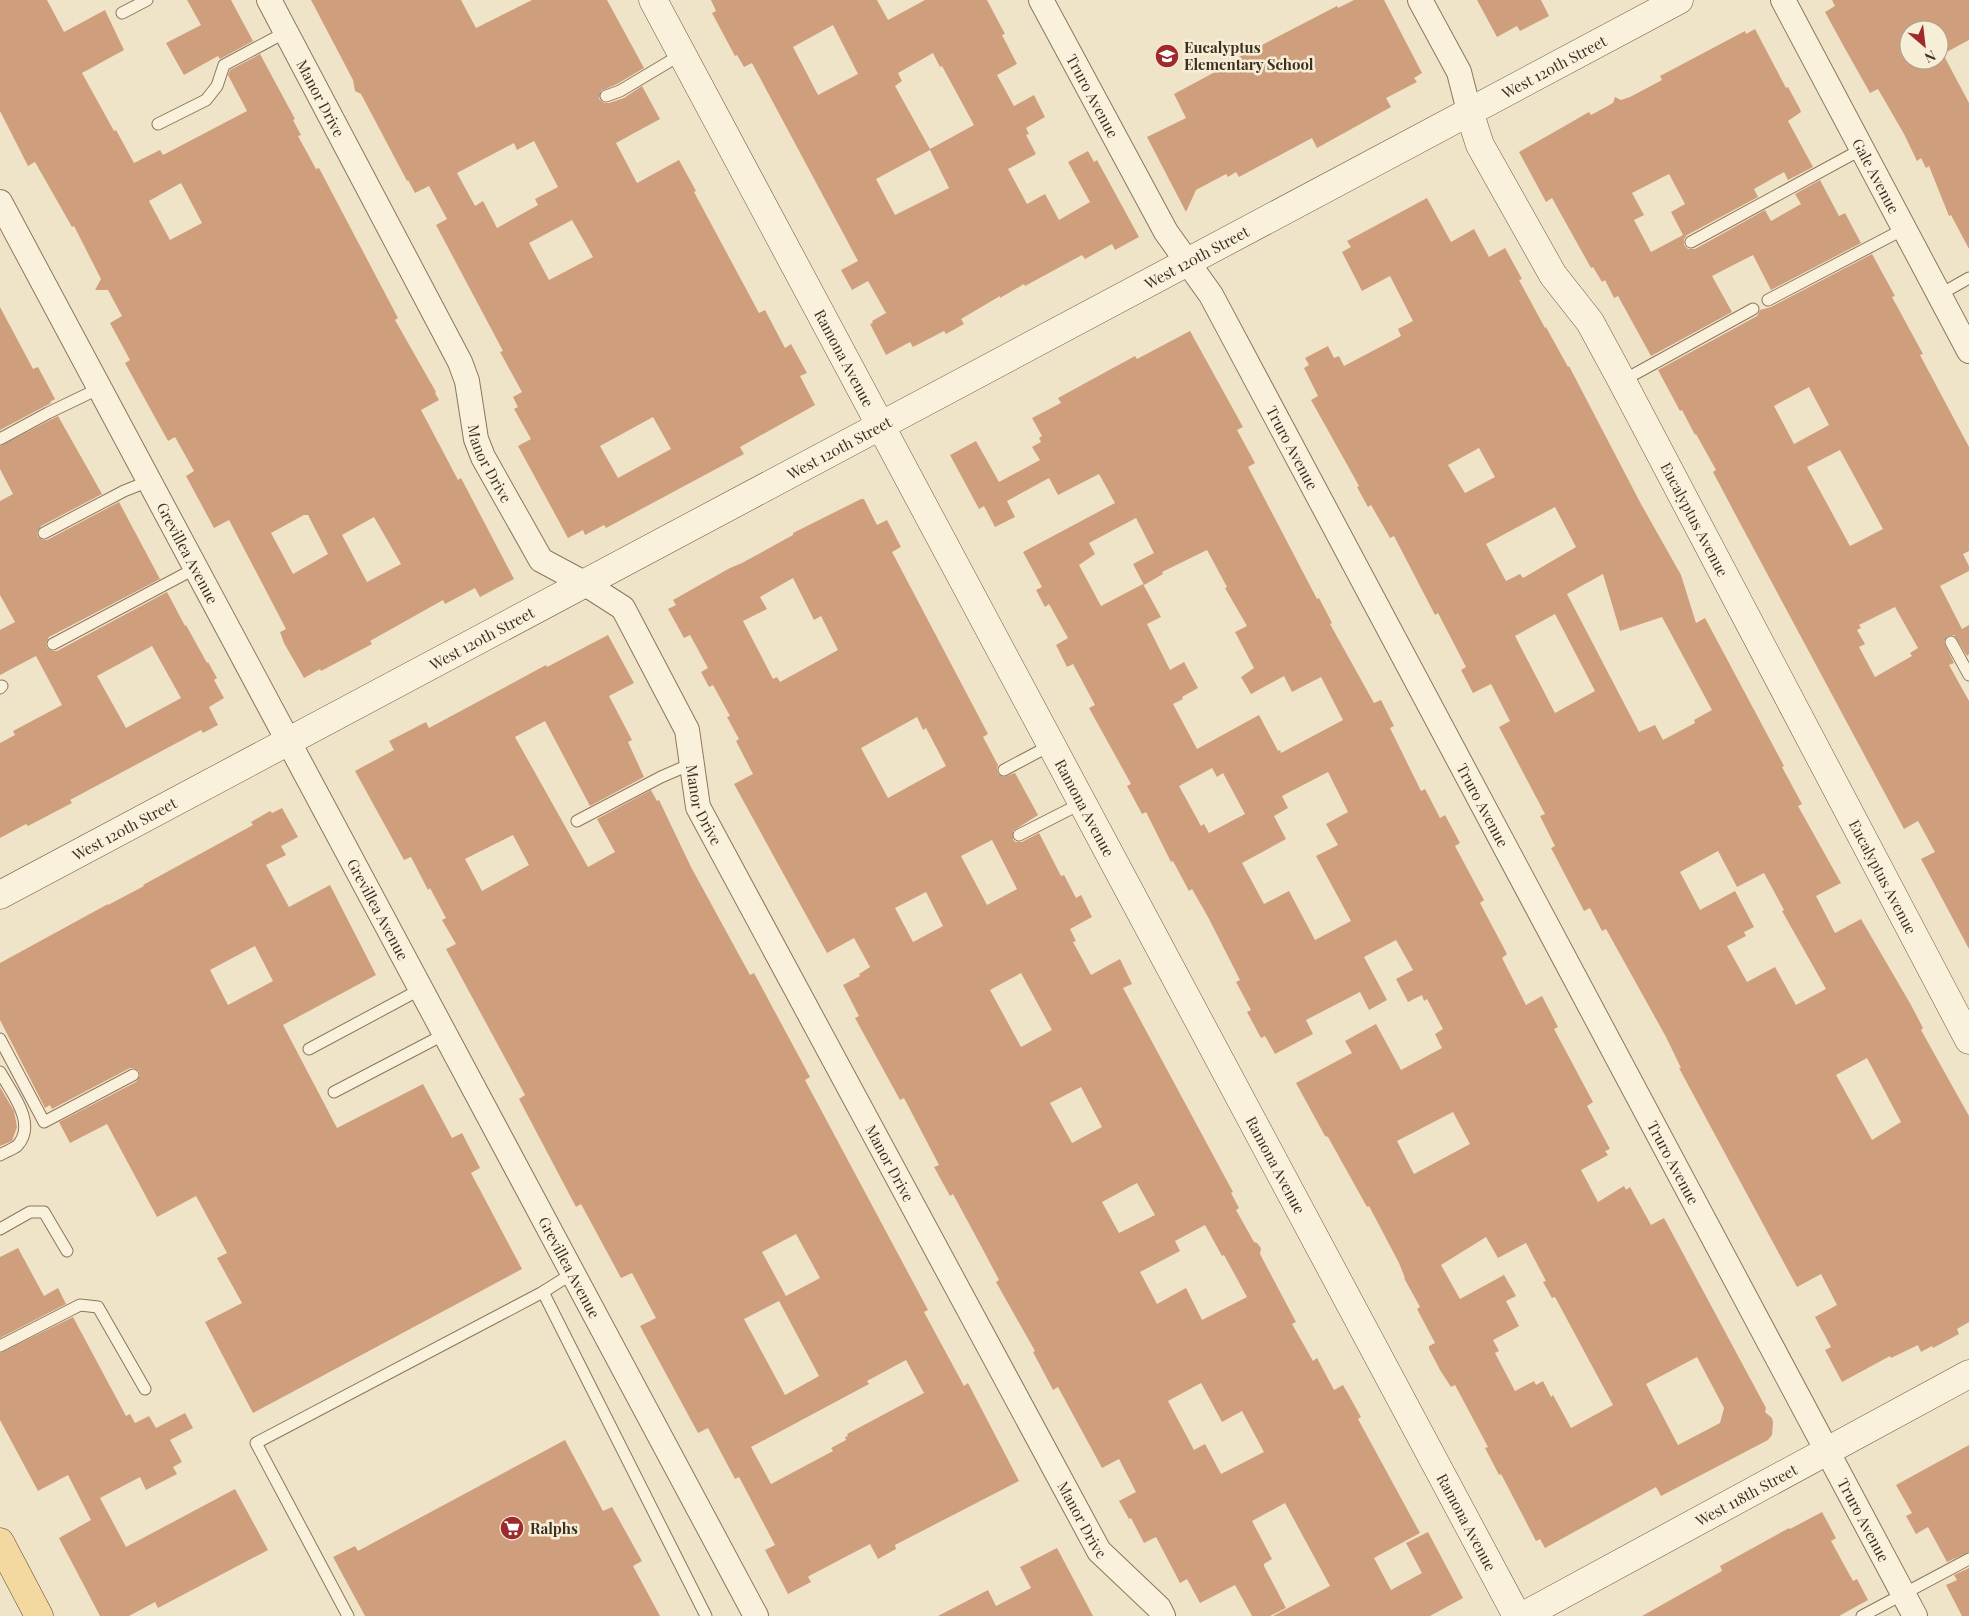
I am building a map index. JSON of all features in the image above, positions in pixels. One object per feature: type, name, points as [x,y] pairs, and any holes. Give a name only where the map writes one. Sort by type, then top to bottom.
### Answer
[{"type":"main road","points":[[0,1542],[39,1616]]},
{"type":"street","name":"Manor Drive","points":[[269,0],[460,362],[467,381],[476,439],[483,457],[541,560],[584,582],[623,608],[687,730],[698,806],[1099,1551],[1159,1608],[1163,1616]]},
{"type":"street","name":"Ramona Avenue","points":[[653,0],[1517,1616]]},
{"type":"street","name":"Truro Avenue","points":[[1041,0],[1166,232],[1211,295],[1915,1616]]},
{"type":"street","name":"Eucalyptus Avenue","points":[[1420,0],[1459,72],[1480,144],[1553,275],[1590,322],[1969,1040]]},
{"type":"street","name":"West 120th Street","points":[[0,895],[1679,0]]},
{"type":"street","name":"Gale Avenue","points":[[1783,0],[1969,351]]},
{"type":"street","name":"Grevillea Avenue","points":[[0,202],[756,1616]]},
{"type":"street","name":"West 118th Street","points":[[1523,1616],[1969,1374]]},
{"type":"lane","points":[[122,13],[147,0]]},
{"type":"lane","points":[[158,124],[206,100],[217,86],[224,65],[286,32]]},
{"type":"lane","points":[[606,96],[620,91],[682,54]]},
{"type":"lane","points":[[1691,242],[1862,149]]},
{"type":"lane","points":[[1768,300],[1904,229]]},
{"type":"lane","points":[[1939,295],[1969,278]]},
{"type":"lane","points":[[1622,381],[1753,309]]},
{"type":"lane","points":[[0,439],[100,388]]},
{"type":"lane","points":[[44,534],[124,491],[149,481]]},
{"type":"lane","points":[[54,644],[196,568]]},
{"type":"lane","points":[[1950,642],[1969,675]]},
{"type":"lane","points":[[1004,770],[1051,745]]},
{"type":"lane","points":[[577,821],[660,777],[691,764]]},
{"type":"lane","points":[[1019,835],[1082,803]]},
{"type":"lane","points":[[309,1049],[421,989]]},
{"type":"lane","points":[[334,1092],[445,1034]]},
{"type":"lane","points":[[0,1039],[44,1122],[133,1075]]},
{"type":"lane","points":[[0,1072],[25,1118],[25,1130],[17,1146],[0,1155]]},
{"type":"lane","points":[[0,1229],[30,1212],[44,1212],[67,1251]]},
{"type":"lane","points":[[348,1616],[256,1443],[543,1292],[573,1273]]},
{"type":"lane","points":[[543,1292],[706,1616]]},
{"type":"lane","points":[[0,1346],[80,1306],[98,1307],[145,1389]]},
{"type":"lane","points":[[1862,1616],[1969,1559]]},
{"type":"building","points":[[0,0],[47,0],[64,32],[105,10],[124,50],[82,73],[134,163],[160,150],[163,155],[247,111],[228,75],[230,70],[260,54],[295,119],[293,120],[301,135],[298,136],[316,169],[319,168],[398,318],[395,320],[436,392],[439,400],[421,410],[458,480],[461,478],[514,579],[480,597],[475,588],[445,604],[443,600],[370,641],[372,644],[304,678],[284,643],[280,632],[286,629],[229,520],[214,528],[186,476],[194,471],[175,437],[168,441],[125,363],[130,360],[110,323],[122,316],[108,290],[95,290],[101,279],[74,226],[72,227],[35,162],[28,166],[0,111]],"holes":[[[181,183],[202,223],[170,240],[149,201]],[[304,515],[308,515],[328,554],[293,574],[271,533]],[[374,517],[401,564],[367,582],[342,535]]]},
{"type":"building","points":[[187,0],[231,0],[253,41],[220,59],[218,56],[184,75],[166,43],[201,25]]},
{"type":"building","points":[[311,0],[461,0],[476,28],[532,0],[607,0],[644,68],[601,91],[599,99],[604,103],[609,103],[624,98],[642,86],[660,119],[616,143],[637,183],[679,160],[696,191],[694,192],[759,313],[765,310],[785,348],[791,344],[807,373],[800,376],[815,405],[740,447],[744,454],[606,528],[604,525],[585,535],[583,530],[568,538],[518,446],[531,439],[514,409],[518,407],[513,397],[522,392],[500,352],[503,351],[436,225],[447,219],[429,186],[415,193],[361,94],[355,91],[353,80]],"holes":[[[534,141],[558,187],[535,199],[538,205],[497,228],[483,201],[475,206],[457,173],[514,143],[517,150]],[[572,220],[593,257],[549,280],[529,243]],[[653,417],[671,449],[618,478],[600,446]]]},
{"type":"building","points":[[711,0],[877,0],[888,20],[925,0],[987,0],[1005,34],[1002,35],[1017,64],[997,75],[1014,106],[1034,95],[1045,117],[1026,128],[1029,134],[1026,135],[1036,154],[1008,169],[1027,204],[1045,194],[1059,220],[1090,202],[1068,162],[1088,151],[1094,162],[1097,160],[1139,237],[1115,250],[1112,244],[1085,259],[1082,255],[1025,286],[1024,284],[1000,298],[1000,296],[961,319],[964,324],[946,334],[944,331],[913,347],[910,342],[886,355],[870,324],[886,313],[868,281],[852,290],[841,270],[858,261],[752,63],[744,67],[737,55],[735,56],[712,13],[716,11]],"holes":[[[833,25],[858,74],[818,95],[793,47]],[[933,53],[974,125],[930,149],[895,86],[902,81],[898,73]],[[930,150],[949,188],[895,215],[876,179]]]},
{"type":"building","points":[[1354,0],[1384,0],[1422,73],[1414,78],[1417,82],[1386,98],[1391,107],[1317,148],[1312,138],[1239,177],[1236,172],[1228,177],[1226,174],[1196,190],[1186,212],[1147,137],[1186,118],[1174,94],[1233,60],[1337,6],[1338,8]]},
{"type":"building","points":[[1477,0],[1541,0],[1549,16],[1520,31],[1517,26],[1497,37]]},
{"type":"building","points":[[1832,0],[1969,0],[1969,40],[1949,51],[1949,20],[1899,20],[1899,70],[1949,70],[1949,65],[1969,103],[1969,249],[1951,215],[1949,216],[1929,166],[1926,168],[1921,158],[1917,161],[1878,89],[1870,93],[1825,12],[1835,6]]},
{"type":"building","points":[[1755,29],[1786,88],[1788,87],[1800,109],[1801,112],[1788,121],[1813,167],[1788,180],[1784,172],[1754,189],[1758,197],[1687,235],[1684,239],[1684,245],[1688,249],[1695,249],[1765,210],[1771,221],[1801,204],[1795,194],[1820,180],[1839,216],[1845,213],[1861,243],[1771,290],[1753,255],[1712,276],[1732,312],[1651,356],[1618,296],[1614,298],[1605,280],[1602,282],[1593,267],[1591,268],[1552,198],[1546,202],[1519,152],[1589,112],[1591,115],[1613,103],[1615,97],[1621,100],[1630,97],[1662,80],[1660,76],[1745,31],[1746,34]],"holes":[[[1669,174],[1685,204],[1671,212],[1683,235],[1651,252],[1634,220],[1644,215],[1632,193]]]},
{"type":"building","points":[[1427,198],[1451,242],[1474,229],[1489,257],[1505,248],[1522,279],[1519,280],[1545,328],[1569,366],[1641,504],[1681,575],[1696,623],[1705,618],[1784,766],[1782,767],[1802,804],[1798,806],[1841,883],[1816,896],[1835,933],[1861,919],[1911,1005],[1923,1028],[1921,1030],[1969,1116],[1969,1322],[1957,1329],[1959,1334],[1933,1348],[1932,1346],[1921,1352],[1918,1345],[1891,1358],[1890,1356],[1842,1382],[1825,1350],[1831,1347],[1815,1317],[1837,1305],[1821,1274],[1797,1287],[1679,1068],[1681,1068],[1666,1037],[1606,929],[1602,931],[1590,908],[1584,911],[1551,848],[1555,846],[1540,816],[1545,814],[1499,727],[1510,721],[1491,684],[1473,693],[1461,670],[1466,667],[1438,613],[1435,615],[1394,536],[1390,538],[1371,505],[1368,507],[1357,487],[1359,486],[1311,400],[1318,396],[1304,368],[1309,365],[1305,358],[1328,346],[1334,358],[1339,356],[1344,366],[1401,336],[1398,329],[1413,321],[1390,276],[1362,291],[1342,252],[1351,247],[1347,241]],"holes":[[[1479,448],[1495,477],[1465,493],[1448,465]],[[1555,507],[1576,547],[1523,578],[1520,574],[1506,581],[1486,544]],[[1603,574],[1620,631],[1662,617],[1712,710],[1694,720],[1695,723],[1663,740],[1655,725],[1639,732],[1567,594]],[[1555,614],[1595,691],[1555,713],[1515,636]],[[1718,851],[1737,887],[1764,873],[1784,910],[1782,911],[1826,989],[1796,1005],[1775,967],[1747,982],[1727,946],[1746,936],[1744,932],[1754,927],[1735,891],[1700,910],[1680,872]],[[1867,1058],[1901,1122],[1872,1140],[1836,1075]]]},
{"type":"building","points":[[1872,254],[1895,296],[1892,297],[1923,354],[1920,355],[1969,447],[1969,551],[1963,554],[1969,566],[1969,571],[1940,586],[1962,629],[1969,625],[1969,654],[1967,656],[1954,635],[1947,636],[1944,642],[1954,663],[1949,665],[1969,701],[1969,949],[1921,859],[1935,852],[1918,821],[1904,829],[1713,472],[1716,470],[1682,410],[1680,411],[1658,370],[1757,316],[1760,310],[1771,307]],"holes":[[[1809,387],[1829,425],[1794,444],[1774,406]],[[1840,450],[1883,529],[1850,546],[1807,467]],[[1895,607],[1918,648],[1910,653],[1912,656],[1875,677],[1859,647],[1865,644],[1857,630],[1861,628],[1859,625]]]},
{"type":"building","points":[[0,307],[33,369],[38,367],[55,399],[51,403],[0,430]]},
{"type":"building","points":[[1190,331],[1243,427],[1237,430],[1255,463],[1248,467],[1317,599],[1319,598],[1332,623],[1330,624],[1374,703],[1381,700],[1394,726],[1390,728],[1421,791],[1425,789],[1440,818],[1445,815],[1460,843],[1455,846],[1484,900],[1480,903],[1507,954],[1502,958],[1526,1005],[1542,996],[1558,1027],[1554,1029],[1593,1102],[1587,1106],[1610,1149],[1605,1151],[1608,1155],[1581,1170],[1598,1202],[1624,1186],[1626,1190],[1630,1187],[1651,1225],[1664,1218],[1766,1408],[1765,1412],[1772,1418],[1772,1435],[1768,1440],[1661,1496],[1656,1487],[1545,1548],[1540,1539],[1536,1541],[1501,1474],[1499,1475],[1485,1448],[1488,1447],[1455,1385],[1451,1387],[1440,1370],[1429,1349],[1429,1346],[1435,1343],[1417,1309],[1420,1307],[1404,1278],[1399,1263],[1369,1206],[1367,1207],[1296,1083],[1352,1053],[1345,1041],[1376,1024],[1401,1070],[1442,1048],[1435,1034],[1443,1029],[1427,999],[1424,1001],[1422,995],[1408,1002],[1396,979],[1413,970],[1396,940],[1364,957],[1387,1000],[1369,1010],[1360,992],[1306,1020],[1313,1034],[1275,1054],[1265,1036],[1261,1038],[1247,1012],[1251,1010],[1236,982],[1240,980],[1208,917],[1192,889],[1189,891],[1173,861],[1171,862],[1146,812],[1142,814],[1127,786],[1131,784],[1089,708],[1095,705],[1073,664],[1067,667],[1056,645],[1068,638],[1049,604],[1045,607],[1036,590],[1042,587],[1023,552],[1115,503],[1099,474],[1058,495],[1049,478],[1007,501],[1015,517],[995,527],[984,506],[979,509],[950,455],[976,441],[999,482],[1040,460],[1032,447],[1041,442],[1039,438],[1042,436],[1032,418],[1061,403],[1058,398],[1135,356],[1137,359]],"holes":[[[1136,518],[1154,553],[1133,564],[1144,585],[1163,574],[1162,572],[1207,550],[1227,587],[1225,588],[1247,626],[1235,632],[1254,668],[1241,677],[1251,694],[1284,676],[1292,692],[1321,677],[1343,720],[1281,753],[1280,750],[1278,751],[1259,715],[1197,749],[1173,704],[1198,688],[1184,662],[1170,670],[1147,624],[1161,617],[1143,584],[1101,606],[1079,565],[1095,554],[1089,543]],[[1212,768],[1217,777],[1223,773],[1245,814],[1209,833],[1204,824],[1201,826],[1179,786]],[[1328,772],[1348,812],[1326,824],[1338,845],[1316,856],[1351,921],[1315,940],[1289,891],[1264,904],[1242,863],[1286,839],[1274,816],[1288,808],[1282,796]],[[1453,1112],[1470,1144],[1414,1174],[1397,1141]],[[1486,1237],[1498,1258],[1526,1243],[1546,1281],[1543,1282],[1552,1298],[1555,1297],[1613,1405],[1571,1428],[1543,1381],[1536,1385],[1534,1381],[1515,1391],[1495,1353],[1499,1351],[1493,1340],[1519,1326],[1506,1301],[1516,1296],[1504,1275],[1460,1299],[1441,1265]],[[1697,1357],[1724,1408],[1720,1423],[1678,1445],[1646,1384]]]},
{"type":"building","points":[[58,416],[102,494],[41,526],[37,532],[38,537],[47,540],[119,502],[160,579],[49,637],[46,643],[47,648],[57,651],[167,592],[185,626],[217,678],[214,680],[224,698],[209,707],[218,725],[203,733],[201,730],[70,800],[72,803],[0,838],[0,743],[15,735],[13,731],[62,705],[36,656],[0,675],[0,630],[15,622],[0,595],[0,501],[13,494],[0,469],[0,446]],"holes":[[[152,646],[181,698],[126,728],[97,676]]]},
{"type":"building","points":[[861,499],[864,499],[877,525],[887,520],[901,547],[892,552],[988,734],[983,737],[998,765],[998,774],[1004,777],[1015,773],[1038,815],[1013,831],[1013,839],[1015,842],[1022,842],[1039,833],[1061,876],[1064,875],[1076,898],[1081,895],[1092,917],[1070,929],[1076,941],[1073,942],[1091,975],[1120,959],[1132,984],[1123,988],[1233,1192],[1231,1193],[1239,1208],[1236,1210],[1254,1242],[1261,1248],[1260,1254],[1296,1322],[1292,1324],[1313,1361],[1317,1358],[1334,1390],[1343,1385],[1361,1417],[1358,1419],[1420,1533],[1374,1558],[1391,1590],[1422,1573],[1406,1543],[1428,1532],[1463,1598],[1430,1616],[1273,1616],[1330,1586],[1285,1503],[1252,1521],[1272,1559],[1264,1564],[1264,1566],[1286,1608],[1270,1616],[1252,1616],[1235,1585],[1200,1603],[1187,1579],[1180,1583],[1156,1537],[1144,1543],[1131,1518],[1129,1519],[1119,1501],[1136,1492],[1119,1459],[1102,1468],[1058,1387],[1053,1390],[1033,1352],[1035,1351],[996,1282],[999,1280],[981,1246],[953,1194],[950,1196],[934,1167],[939,1165],[904,1098],[900,1100],[855,1018],[859,1016],[843,985],[860,976],[859,974],[870,967],[854,938],[827,953],[734,784],[753,774],[736,741],[739,739],[727,717],[730,716],[713,685],[709,687],[701,672],[708,668],[690,635],[684,638],[668,609],[676,605],[673,600],[793,535],[793,533]],"holes":[[[793,578],[814,620],[821,616],[838,650],[780,682],[777,677],[773,679],[743,621],[767,609],[760,597]],[[917,717],[923,730],[926,728],[946,766],[888,798],[861,748]],[[992,840],[1017,889],[987,905],[961,856]],[[926,892],[943,926],[913,942],[895,908]],[[1021,973],[1052,1030],[1021,1047],[990,990]],[[1081,1087],[1102,1127],[1072,1143],[1050,1103]],[[1137,1183],[1155,1215],[1119,1233],[1102,1202]],[[1205,1225],[1247,1297],[1202,1320],[1186,1288],[1157,1304],[1140,1272],[1180,1251],[1175,1241]],[[1201,1383],[1222,1422],[1242,1411],[1264,1452],[1221,1474],[1205,1444],[1194,1450],[1168,1401]]]},
{"type":"building","points":[[608,635],[634,683],[609,696],[632,740],[628,742],[644,777],[590,806],[545,721],[515,737],[588,867],[615,852],[597,819],[651,790],[657,801],[659,800],[691,867],[750,975],[754,973],[810,1077],[805,1080],[928,1310],[924,1312],[964,1386],[968,1383],[1019,1481],[895,1545],[896,1549],[878,1559],[870,1544],[809,1576],[811,1582],[788,1594],[765,1550],[775,1545],[739,1477],[735,1479],[708,1428],[698,1433],[640,1326],[656,1318],[632,1273],[621,1278],[581,1204],[576,1207],[519,1099],[525,1095],[446,949],[456,944],[442,920],[446,918],[430,888],[428,890],[411,857],[404,860],[355,771],[394,750],[389,741],[426,722],[429,728],[546,665],[547,667]],"holes":[[[513,835],[529,865],[482,891],[465,859]],[[796,1234],[820,1278],[786,1296],[762,1252]],[[779,1301],[819,1376],[785,1395],[744,1319]],[[906,1360],[924,1393],[847,1434],[846,1440],[831,1448],[833,1451],[771,1484],[751,1447],[869,1384],[867,1381]]]},
{"type":"building","points":[[282,808],[298,837],[281,846],[286,855],[266,865],[289,907],[330,885],[376,975],[283,1025],[337,1128],[423,1084],[452,1138],[462,1133],[480,1168],[471,1173],[522,1269],[253,1413],[205,1322],[242,1303],[217,1258],[227,1253],[196,1196],[157,1217],[107,1124],[70,1143],[59,1122],[136,1082],[140,1076],[139,1071],[130,1068],[52,1109],[50,1105],[45,1108],[0,1020],[0,963],[253,825],[251,822],[270,811],[272,813]],"holes":[[[255,946],[273,981],[228,1005],[210,970]]]},
{"type":"building","points":[[0,1087],[14,1111],[17,1127],[12,1141],[0,1146]]},
{"type":"building","points":[[18,1248],[44,1296],[58,1288],[66,1304],[0,1338],[0,1257]]},
{"type":"building","points":[[73,1317],[126,1416],[130,1414],[135,1423],[149,1416],[156,1428],[185,1413],[193,1428],[170,1440],[182,1462],[173,1467],[177,1474],[146,1490],[140,1477],[100,1498],[126,1547],[235,1489],[268,1550],[158,1608],[155,1602],[129,1616],[100,1616],[59,1538],[91,1520],[68,1475],[38,1491],[0,1420],[0,1353]]},
{"type":"building","name":"Ralphs","points":[[565,1440],[603,1511],[612,1507],[642,1561],[633,1566],[660,1616],[365,1616],[333,1557],[355,1546],[358,1551]]},
{"type":"building","points":[[1969,1445],[1969,1552],[1947,1562],[1928,1527],[1916,1534],[1906,1516],[1912,1513],[1896,1485]]},
{"type":"building","points":[[1822,1512],[1836,1538],[1831,1541],[1853,1581],[1857,1579],[1868,1600],[1839,1616],[1642,1616],[1722,1571],[1720,1566]]},
{"type":"building","points":[[1057,1548],[1093,1616],[938,1616],[988,1590],[996,1606],[1031,1588],[1020,1567]]},
{"type":"building","points":[[1969,1568],[1969,1616],[1962,1616],[1946,1585],[1957,1580],[1954,1575]]},
{"type":"place","name":"Eucalyptus Elementary School","points":[[1167,56]]},
{"type":"place","name":"Ralphs","points":[[512,1528]]}]
